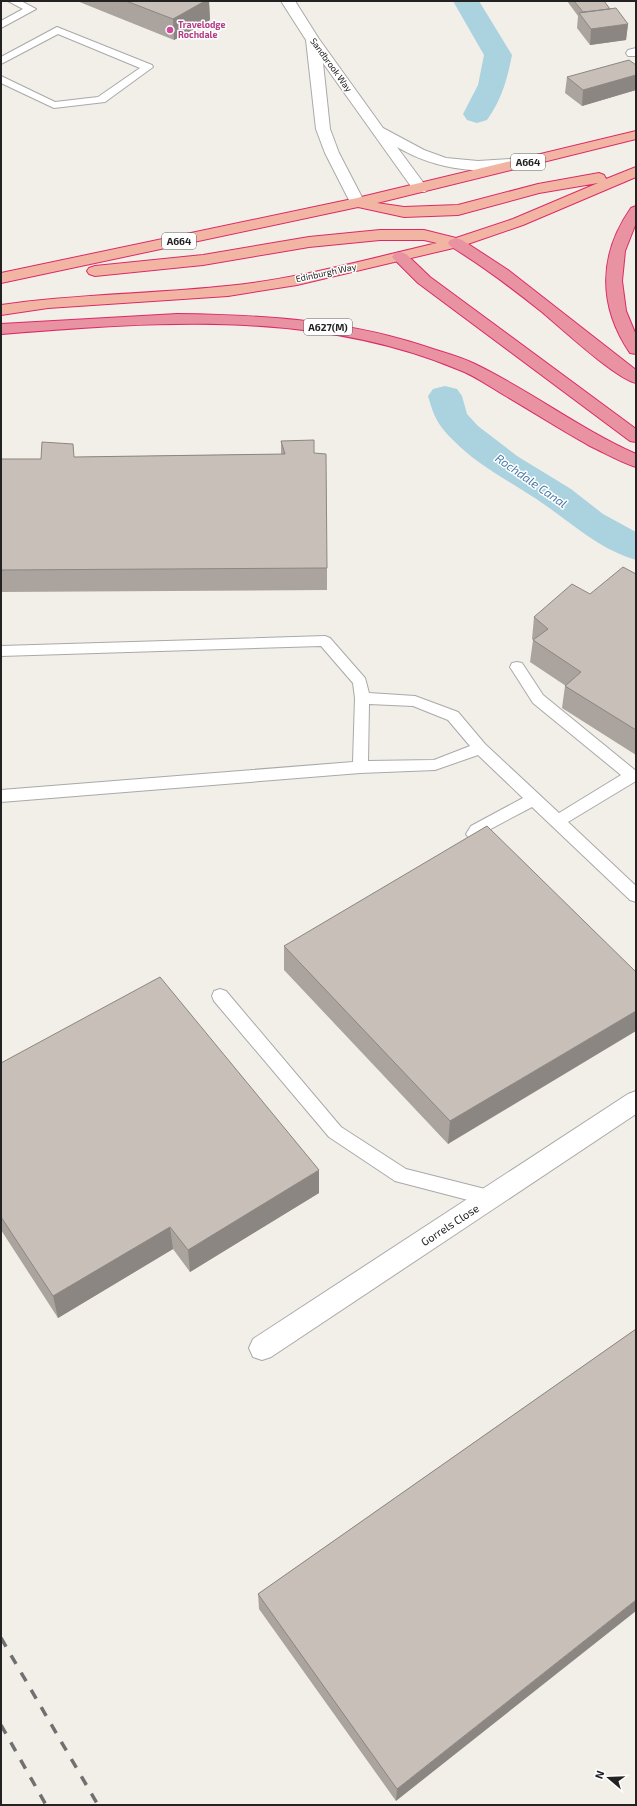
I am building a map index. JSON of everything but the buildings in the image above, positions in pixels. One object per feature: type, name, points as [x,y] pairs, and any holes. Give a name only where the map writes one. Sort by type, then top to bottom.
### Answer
[{"type":"highway","name":"A664","points":[[1,279],[420,189],[636,135]]},
{"type":"highway","name":"A664","points":[[357,203],[379,209],[404,212],[458,210],[538,189],[636,172]]},
{"type":"highway","name":"Edinburgh Way","points":[[1,310],[48,303],[228,291],[297,280],[456,242],[518,222],[636,172]]},
{"type":"highway","points":[[420,189],[456,242]]},
{"type":"highway","points":[[357,203],[380,235],[424,280],[636,437]]},
{"type":"highway","points":[[636,211],[630,218],[615,259],[614,286],[622,323],[636,349]]},
{"type":"highway","points":[[1,279],[203,260],[309,242],[380,235],[424,235],[456,242],[476,254],[512,280],[610,360],[636,378]]},
{"type":"highway","name":"A627(M)","points":[[1,328],[109,321],[203,318],[271,320],[323,326],[372,335],[419,348],[465,366],[636,461]]},
{"type":"street","name":"Sandbrook Way","points":[[288,1],[313,40],[420,189]]},
{"type":"street","points":[[313,40],[323,129],[332,153],[357,203]]},
{"type":"street","name":"Sandbrook Way","points":[[376,128],[424,155],[445,163],[479,166],[531,162]]},
{"type":"street","name":"Gorrels Close","points":[[262,1348],[491,1198],[636,1100]]},
{"type":"lane","points":[[1,25],[31,9],[12,1]]},
{"type":"lane","points":[[1,61],[57,30],[148,67],[101,100],[54,105],[1,79]]},
{"type":"lane","points":[[1,651],[325,641],[360,682],[362,698],[360,767]]},
{"type":"lane","points":[[517,668],[538,699],[634,778],[558,821]]},
{"type":"lane","points":[[362,698],[415,701],[453,716],[480,748],[636,896]]},
{"type":"lane","points":[[1,796],[360,767],[435,765],[480,748]]},
{"type":"lane","points":[[502,861],[474,834],[476,830],[534,799]]},
{"type":"lane","points":[[220,996],[335,1132],[401,1176],[491,1198]]},
{"type":"waterway","name":"Rochdale Canal","points":[[466,1],[498,55],[492,85],[477,114]]},
{"type":"waterway","name":"Rochdale Canal","points":[[445,396],[451,417],[466,434],[505,464],[558,497],[590,522],[636,548]]},
{"type":"railway","points":[[1,1638],[98,1805]]},
{"type":"railway","points":[[1,1725],[46,1805]]},
{"type":"place","name":"Travelodge Rochdale","points":[[170,30]]}]
